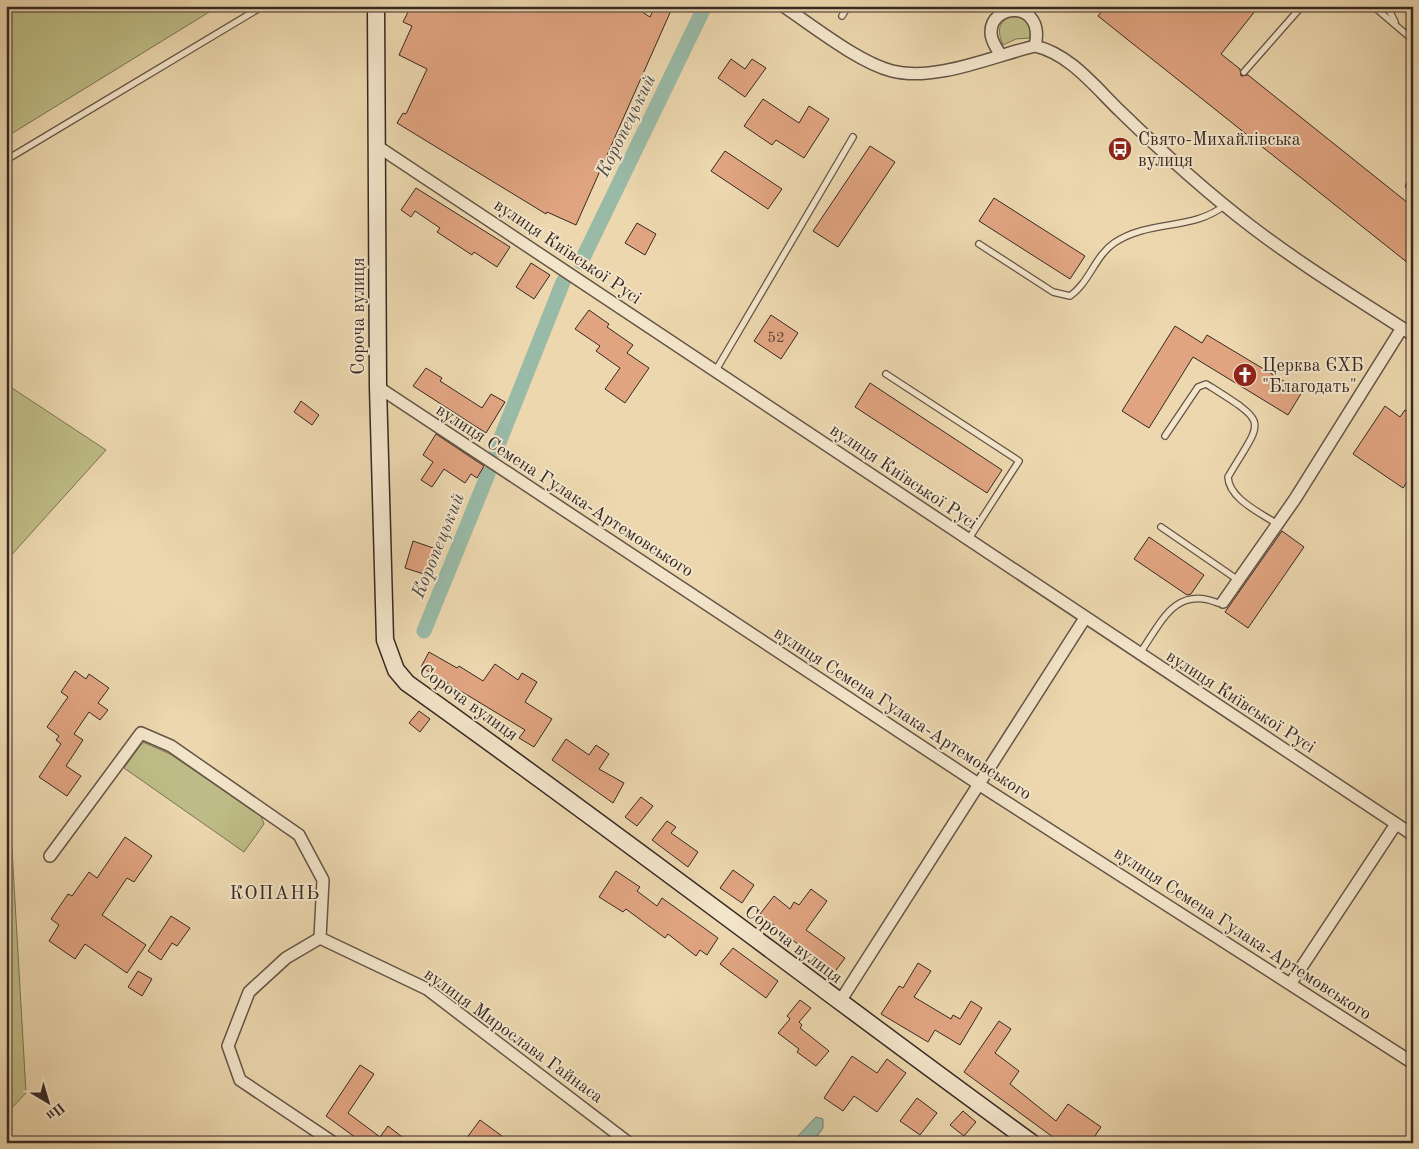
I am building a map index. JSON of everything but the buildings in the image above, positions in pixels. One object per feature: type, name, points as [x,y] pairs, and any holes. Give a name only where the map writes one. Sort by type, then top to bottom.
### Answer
[{"type":"main road","name":"Сороча вулиця","points":[[376,6],[378,387],[385,640],[396,670],[407,683],[502,751],[839,1003],[1032,1143]]},
{"type":"street","points":[[783,6],[868,60],[894,71],[945,71],[1000,54],[1035,46],[1049,49],[1067,60],[1137,128],[1225,205],[1284,250],[1413,335]]},
{"type":"street","points":[[1000,54],[991,34],[991,27],[996,11],[1008,8],[1022,10],[1032,18],[1038,30],[1035,46]]},
{"type":"street","name":"вулиця Київської Русі","points":[[377,146],[1413,835]]},
{"type":"street","points":[[1222,602],[1277,524],[1402,328]]},
{"type":"street","name":"вулиця Семена Гулака-Артемовського","points":[[378,387],[979,784],[1413,1063]]},
{"type":"street","points":[[839,1003],[1085,618]]},
{"type":"street","points":[[50,856],[141,733],[170,746],[299,835],[323,880],[320,938],[286,958],[249,992],[228,1046],[240,1080],[334,1143]]},
{"type":"street","points":[[1291,983],[1396,824]]},
{"type":"street","name":"вулиця Мирослава Гайнаса","points":[[320,938],[427,989],[629,1143]]},
{"type":"lane","points":[[6,160],[263,6]]},
{"type":"lane","points":[[842,16],[848,6]]},
{"type":"lane","points":[[1244,72],[1302,6]]},
{"type":"lane","points":[[1373,6],[1413,40]]},
{"type":"lane","points":[[1387,6],[1397,26]]},
{"type":"lane","points":[[716,370],[853,137]]},
{"type":"lane","points":[[1408,186],[1413,181]]},
{"type":"lane","points":[[979,244],[1054,292],[1070,296],[1077,292],[1104,253],[1113,244],[1148,228],[1205,218],[1225,205]]},
{"type":"lane","points":[[886,374],[1019,461],[968,540]]},
{"type":"lane","points":[[1165,436],[1198,387],[1206,384],[1248,410],[1254,417],[1255,430],[1228,477],[1228,484],[1237,496],[1277,524]]},
{"type":"lane","points":[[1161,527],[1238,580]]},
{"type":"lane","points":[[1140,654],[1170,610],[1179,602],[1202,597],[1218,603],[1222,602]]},
{"type":"shaded area","points":[[6,6],[219,6],[6,137]]},
{"type":"shaded area","points":[[1015,15],[1023,18],[1028,23],[1030,38],[1016,39],[1003,45],[1000,26],[1002,22]]},
{"type":"shaded area","points":[[6,384],[106,450],[6,561]]},
{"type":"shaded area","points":[[143,742],[170,754],[261,816],[264,824],[244,852],[124,768]]},
{"type":"shaded area","points":[[6,744],[26,1093],[6,1114]]},
{"type":"shaded area","points":[[816,1117],[823,1119],[823,1128],[812,1143],[797,1143],[797,1137]]},
{"type":"waterway","name":"Коропецький","points":[[581,262],[705,6]]},
{"type":"waterway","name":"Коропецький","points":[[496,450],[563,282]]},
{"type":"waterway","name":"Коропецький","points":[[424,631],[488,474]]},
{"type":"place","name":"Свято-Михайлівська вулиця","points":[[1120,149]]},
{"type":"place","name":"Церква ЄХБ \"Благодать\"","points":[[1245,375]]},
{"type":"district","name":"КОПАНЬ","points":[[275,892]]}]
